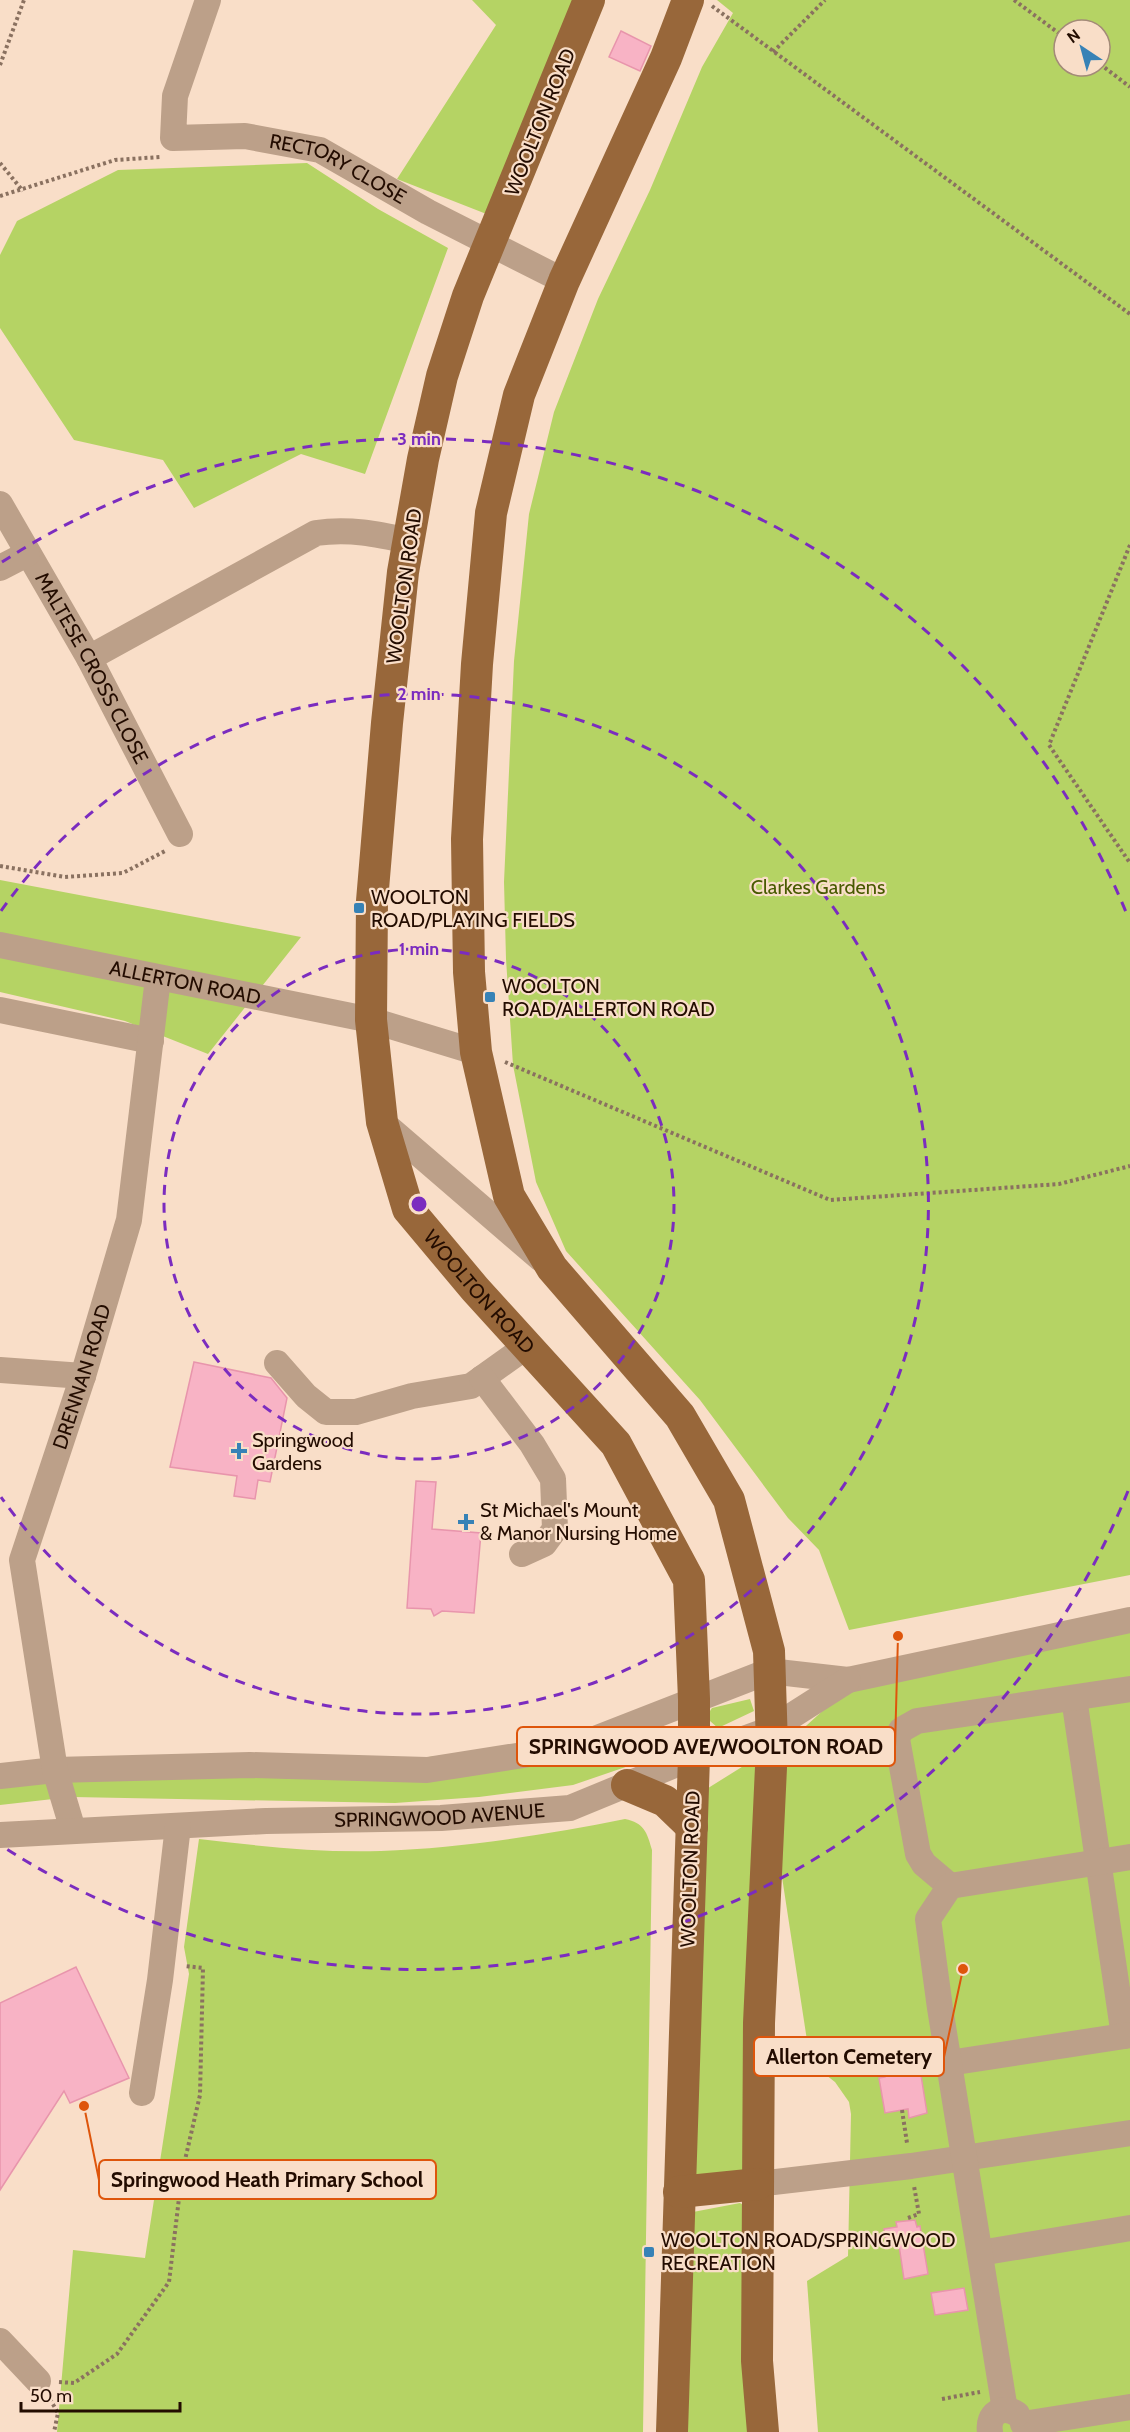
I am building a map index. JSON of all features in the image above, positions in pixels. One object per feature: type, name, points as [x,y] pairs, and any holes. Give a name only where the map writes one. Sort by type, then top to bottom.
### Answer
[{"type":"main road","name":"WOOLTON ROAD","points":[[589,0],[468,296],[442,376],[409,541],[398,615],[372,901],[371,1020],[382,1122],[408,1209],[616,1444],[688,1580],[694,1699],[694,1757],[672,2432]]},
{"type":"main road","points":[[688,0],[666,58],[564,281],[519,395],[490,513],[467,839],[469,972],[476,1052],[509,1196],[552,1268],[680,1416],[729,1500],[769,1651],[771,1729],[759,2023],[757,2361],[763,2432]]},
{"type":"main road","points":[[627,1785],[665,1801],[692,1827]]},
{"type":"main road","points":[[679,2192],[758,2184]]},
{"type":"street","points":[[173,138],[175,96],[208,0]]},
{"type":"street","name":"RECTORY CLOSE","points":[[173,138],[245,136],[320,150],[489,245],[564,281]]},
{"type":"street","name":"MALTESE CROSS CLOSE","points":[[0,504],[89,658],[180,834]]},
{"type":"street","points":[[89,658],[316,533],[348,530],[409,541]]},
{"type":"street","points":[[0,568],[27,554]]},
{"type":"street","name":"ALLERTON ROAD","points":[[0,945],[371,1020],[476,1052]]},
{"type":"street","name":"DRENNAN ROAD","points":[[73,1830],[56,1770],[11,1560],[83,1376],[129,1220],[158,978]]},
{"type":"street","points":[[0,1010],[151,1041]]},
{"type":"street","points":[[382,1122],[552,1268]]},
{"type":"street","points":[[277,1364],[306,1396],[326,1412],[356,1412],[412,1396],[471,1386],[527,1346]]},
{"type":"street","points":[[0,1370],[83,1376]]},
{"type":"street","points":[[482,1378],[532,1444],[553,1479],[555,1529],[544,1544],[522,1554]]},
{"type":"street","name":"SPRINGWOOD AVENUE","points":[[0,1776],[56,1770],[250,1766],[427,1770],[574,1747],[769,1671],[848,1680],[1130,1620]]},
{"type":"street","name":"SPRINGWOOD AVENUE","points":[[0,1835],[73,1830],[441,1818],[570,1808],[694,1757],[771,1729],[848,1680]]},
{"type":"street","points":[[950,1886],[924,1864],[918,1854],[897,1739],[901,1730],[917,1722],[1130,1689]]},
{"type":"street","points":[[949,2063],[1127,2036],[1096,1863],[1074,1698]]},
{"type":"street","points":[[142,2093],[160,1980],[178,1826]]},
{"type":"street","points":[[1013,2414],[980,2253],[928,1919],[950,1886],[1130,1857]]},
{"type":"street","points":[[758,2184],[911,2166],[1130,2133]]},
{"type":"street","points":[[980,2253],[1130,2228]]},
{"type":"street","points":[[0,2341],[38,2381]]},
{"type":"street","points":[[990,2432],[992,2417],[1130,2407]]},
{"type":"path","points":[[0,65],[24,0]]},
{"type":"path","points":[[705,0],[1130,314]]},
{"type":"path","points":[[773,52],[825,0]]},
{"type":"path","points":[[1014,0],[1052,28]]},
{"type":"path","points":[[1112,73],[1130,87]]},
{"type":"path","points":[[0,196],[115,160],[176,156],[173,138]]},
{"type":"path","points":[[0,163],[23,190]]},
{"type":"path","points":[[1130,546],[1049,745],[1130,863]]},
{"type":"path","points":[[0,866],[65,877],[123,873],[184,842],[180,834]]},
{"type":"path","points":[[476,1052],[488,1055],[830,1200],[1059,1184],[1130,1166]]},
{"type":"path","points":[[38,2381],[74,2384],[117,2354],[169,2282],[182,2173],[200,2096],[203,1968],[180,1965]]},
{"type":"path","points":[[902,2110],[919,2214],[908,2218]]},
{"type":"path","points":[[38,2381],[58,2413],[54,2432]]},
{"type":"path","points":[[942,2399],[1013,2414]]},
{"type":"green space","points":[[472,0],[580,0],[489,215],[397,179],[496,25]]},
{"type":"green space","name":"Clarkes Gardens","points":[[717,0],[1130,0],[1130,1575],[849,1630],[819,1550],[788,1518],[700,1400],[566,1251],[536,1182],[513,1065],[504,882],[514,661],[529,514],[554,412],[598,299],[650,190],[702,67],[733,13]]},
{"type":"green space","points":[[307,163],[378,209],[448,248],[365,474],[301,454],[194,508],[163,460],[74,440],[0,328],[0,255],[17,221],[118,170]]},
{"type":"green space","points":[[0,880],[301,937],[208,1054],[125,1021],[0,992]]},
{"type":"green space","points":[[1130,1630],[1130,2432],[818,2432],[807,2281],[848,2256],[851,2114],[849,2102],[835,2082],[826,2075],[812,2073],[780,1864],[785,1745],[850,1686]]},
{"type":"green space","points":[[750,1699],[754,1711],[718,1728],[710,1721],[708,1714],[712,1708]]},
{"type":"green space","points":[[649,1730],[649,1759],[573,1785],[479,1797],[395,1803],[73,1797],[70,1774],[283,1775]]},
{"type":"green space","points":[[761,1755],[747,2180],[693,2180],[705,1790]]},
{"type":"green space","points":[[47,1773],[53,1799],[0,1805],[0,1779]]},
{"type":"green space","points":[[625,1819],[637,1823],[644,1829],[652,1850],[643,2432],[57,2432],[73,2250],[145,2258],[189,1974],[184,1947],[199,1839],[312,1850],[381,1851],[503,1840]]},
{"type":"green space","points":[[740,2203],[746,2207],[755,2432],[685,2432],[693,2212]]},
{"type":"building","points":[[621,31],[651,46],[640,71],[609,57]]},
{"type":"building","points":[[194,1362],[271,1378],[287,1398],[270,1482],[258,1480],[255,1499],[234,1496],[237,1476],[170,1467]]},
{"type":"building","points":[[416,1481],[436,1482],[432,1529],[481,1533],[474,1613],[442,1611],[434,1616],[431,1609],[407,1608]]},
{"type":"building","points":[[76,1967],[129,2078],[70,2103],[64,2091],[0,2190],[0,2003]]},
{"type":"building","points":[[916,2044],[927,2113],[909,2118],[908,2109],[885,2113],[879,2078],[885,2077],[883,2068],[888,2067],[886,2059],[898,2056],[896,2048]]},
{"type":"building","points":[[915,2220],[917,2227],[920,2226],[928,2274],[904,2279],[899,2245],[887,2247],[884,2229],[897,2227],[896,2222]]},
{"type":"building","points":[[964,2288],[968,2310],[935,2315],[931,2293]]},
{"type":"place","name":"WOOLTON ROAD/PLAYING FIELDS","points":[[359,908]]},
{"type":"place","name":"WOOLTON ROAD/ALLERTON ROAD","points":[[490,997]]},
{"type":"place","name":"Springwood Gardens","points":[[239,1451]]},
{"type":"place","name":"St Michael's Mount & Manor Nursing Home","points":[[466,1522]]},
{"type":"place","name":"SPRINGWOOD AVE/WOOLTON ROAD","points":[[898,1636]]},
{"type":"place","name":"Allerton Cemetery","points":[[963,1969]]},
{"type":"place","name":"Springwood Heath Primary School","points":[[84,2106]]},
{"type":"place","name":"WOOLTON ROAD/SPRINGWOOD RECREATION","points":[[649,2252]]}]
